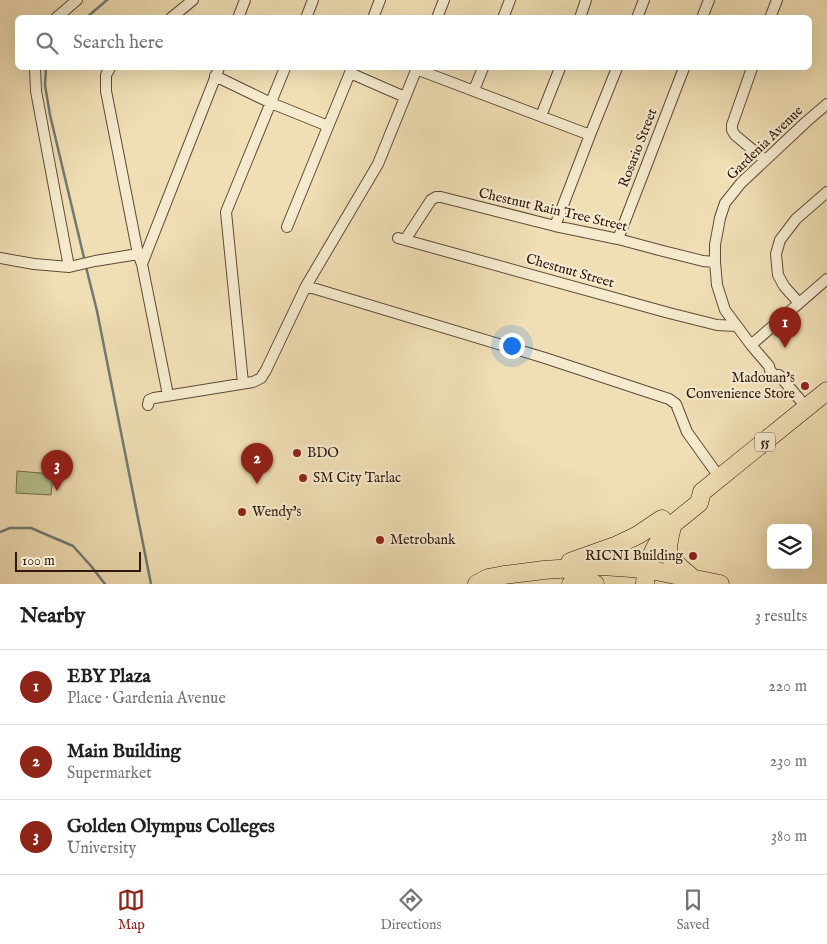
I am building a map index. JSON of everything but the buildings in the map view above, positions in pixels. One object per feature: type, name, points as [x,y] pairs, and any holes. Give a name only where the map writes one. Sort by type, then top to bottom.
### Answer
[{"type":"highway","name":"55","points":[[640,576],[646,538],[667,521],[693,493],[702,492],[826,394]]},
{"type":"highway","points":[[544,570],[615,546],[667,521],[668,552],[673,562],[693,578]]},
{"type":"highway","points":[[477,584],[488,578],[544,570],[602,566],[640,576],[693,578],[720,584]]},
{"type":"highway","points":[[571,584],[595,584]]},
{"type":"street","points":[[60,15],[77,0]]},
{"type":"street","points":[[175,15],[193,0]]},
{"type":"street","points":[[239,15],[245,0]]},
{"type":"street","points":[[307,15],[313,0]]},
{"type":"street","points":[[374,15],[380,0]]},
{"type":"street","points":[[438,15],[444,0]]},
{"type":"street","points":[[504,15],[510,0]]},
{"type":"street","points":[[581,15],[586,0]]},
{"type":"street","points":[[638,15],[644,0]]},
{"type":"street","points":[[703,15],[709,0]]},
{"type":"street","points":[[771,15],[776,0]]},
{"type":"street","points":[[35,70],[36,91],[72,267]]},
{"type":"street","points":[[109,70],[106,75],[106,91],[168,395]]},
{"type":"street","points":[[243,383],[226,212],[284,70]]},
{"type":"street","points":[[287,227],[351,70],[405,97]]},
{"type":"street","points":[[148,406],[148,402],[152,399],[257,380],[264,374],[306,286],[378,164],[416,70]]},
{"type":"street","points":[[422,70],[590,135]]},
{"type":"street","points":[[474,90],[482,70]]},
{"type":"street","points":[[541,116],[559,70]]},
{"type":"street","points":[[555,226],[616,70]]},
{"type":"street","name":"Rosario Street","points":[[618,239],[683,70]]},
{"type":"street","points":[[751,70],[732,125],[732,130],[735,135],[765,160]]},
{"type":"street","points":[[142,264],[217,72],[271,103],[328,126]]},
{"type":"street","name":"Gardenia Avenue","points":[[807,408],[779,375],[778,368],[776,366],[769,366],[725,310],[717,285],[715,245],[725,203],[741,182],[827,104]]},
{"type":"street","points":[[799,304],[784,286],[778,275],[776,254],[780,240],[796,219],[827,192]]},
{"type":"street","name":"Chestnut Rain Tree Street","points":[[402,239],[436,196],[555,226],[715,262]]},
{"type":"street","name":"Chestnut Street","points":[[402,239],[669,313],[717,325],[737,326]]},
{"type":"street","points":[[0,258],[34,264],[72,267],[138,254]]},
{"type":"street","points":[[751,344],[827,278]]},
{"type":"street","points":[[306,286],[536,356],[669,399],[676,404],[687,432],[720,478]]},
{"type":"green space","points":[[17,471],[53,474],[51,495],[16,493]]},
{"type":"waterway","points":[[90,15],[107,0]]},
{"type":"waterway","points":[[46,70],[45,85],[50,115],[85,262]]},
{"type":"waterway","points":[[86,267],[97,311],[151,584]]},
{"type":"waterway","points":[[0,532],[10,528],[31,528],[73,546],[105,584]]},
{"type":"place","name":"EBY Plaza","points":[[785,348]]},
{"type":"place","name":"Madouan's Convenience Store","points":[[805,386]]},
{"type":"place","name":"BDO","points":[[297,453]]},
{"type":"place","name":"SM City Tarlac","points":[[303,478]]},
{"type":"place","name":"Main Building","points":[[257,484]]},
{"type":"place","name":"Golden Olympus Colleges","points":[[57,491]]},
{"type":"place","name":"Wendy's","points":[[242,512]]},
{"type":"place","name":"Metrobank","points":[[380,540]]},
{"type":"place","name":"RICNI Building","points":[[693,556]]}]
